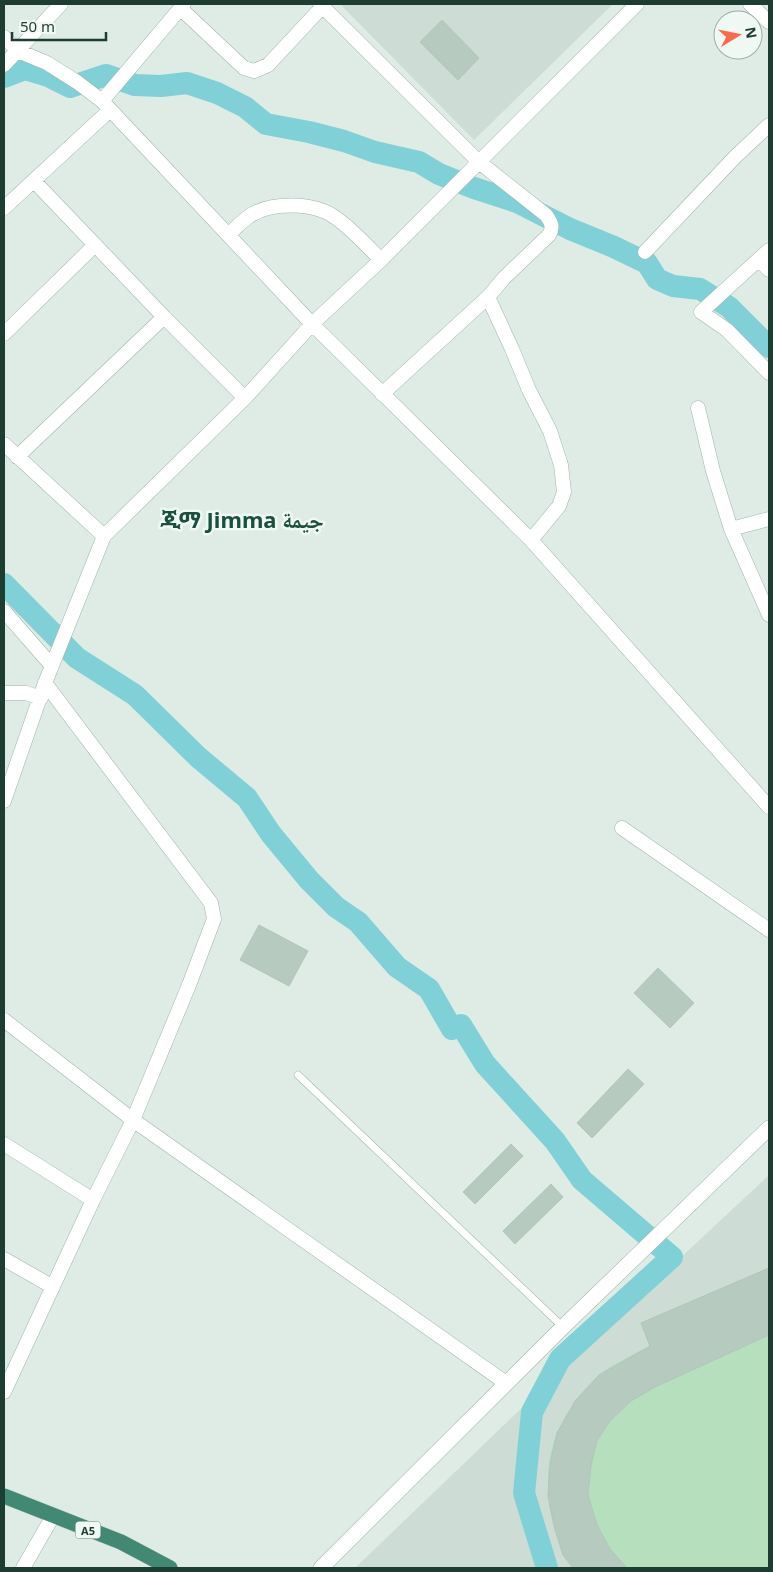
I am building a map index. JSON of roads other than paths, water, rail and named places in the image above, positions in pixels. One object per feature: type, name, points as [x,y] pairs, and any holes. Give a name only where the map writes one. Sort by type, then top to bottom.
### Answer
[{"type":"highway","name":"A5","points":[[4,1496],[121,1542],[170,1568]]},
{"type":"street","points":[[4,65],[61,4]]},
{"type":"street","points":[[4,801],[45,683],[104,536],[245,398],[312,324],[381,260],[637,4]]},
{"type":"street","points":[[750,4],[769,22]]},
{"type":"street","points":[[4,208],[34,181],[106,106],[182,6],[244,68],[254,71],[268,65],[321,5],[478,162],[549,219],[552,231],[504,278],[488,297],[382,394]]},
{"type":"street","points":[[4,37],[18,51],[47,63],[77,82],[106,106],[312,324],[531,540],[769,807]]},
{"type":"street","points":[[645,252],[735,157],[769,125]]},
{"type":"street","points":[[34,181],[245,398]]},
{"type":"street","points":[[228,235],[249,216],[263,209],[280,205],[307,207],[326,212],[337,218],[381,260]]},
{"type":"street","points":[[4,334],[95,245]]},
{"type":"street","points":[[769,270],[764,255],[700,312],[727,330],[769,373]]},
{"type":"street","points":[[488,297],[529,390],[550,431],[561,465],[564,492],[559,506],[531,540]]},
{"type":"street","points":[[16,457],[164,316]]},
{"type":"street","points":[[698,408],[713,471],[731,529],[769,615]]},
{"type":"street","points":[[4,444],[104,536]]},
{"type":"street","points":[[731,529],[769,519]]},
{"type":"street","points":[[4,611],[55,659]]},
{"type":"street","points":[[4,1392],[93,1200],[133,1120],[190,984],[214,920],[211,903],[45,683]]},
{"type":"street","points":[[4,693],[26,694],[41,698]]},
{"type":"street","points":[[622,828],[769,930]]},
{"type":"street","points":[[4,1020],[133,1120],[506,1383]]},
{"type":"street","points":[[321,1568],[506,1383],[769,1128]]},
{"type":"street","points":[[4,1144],[93,1200]]},
{"type":"street","points":[[4,1258],[52,1287]]},
{"type":"street","points":[[23,1568],[53,1516]]},
{"type":"lane","points":[[298,1075],[564,1327]]},
{"type":"waterway","points":[[4,77],[25,69],[48,76],[70,87],[106,75],[135,85],[161,86],[187,83],[217,93],[245,107],[266,124],[309,132],[344,141],[375,152],[419,162],[439,174],[517,202],[570,229],[647,263],[657,279],[673,286],[700,289],[729,307],[769,347]]},
{"type":"waterway","points":[[4,584],[77,658],[135,695],[198,757],[247,798],[271,834],[309,880],[336,907],[358,922],[397,967],[429,989],[452,1029],[461,1025],[485,1064],[555,1141],[582,1180],[672,1257],[560,1359],[532,1412],[524,1493],[547,1568]]},
{"type":"district","name":"ጂማ Jimma جيمة","points":[[242,519]]}]
